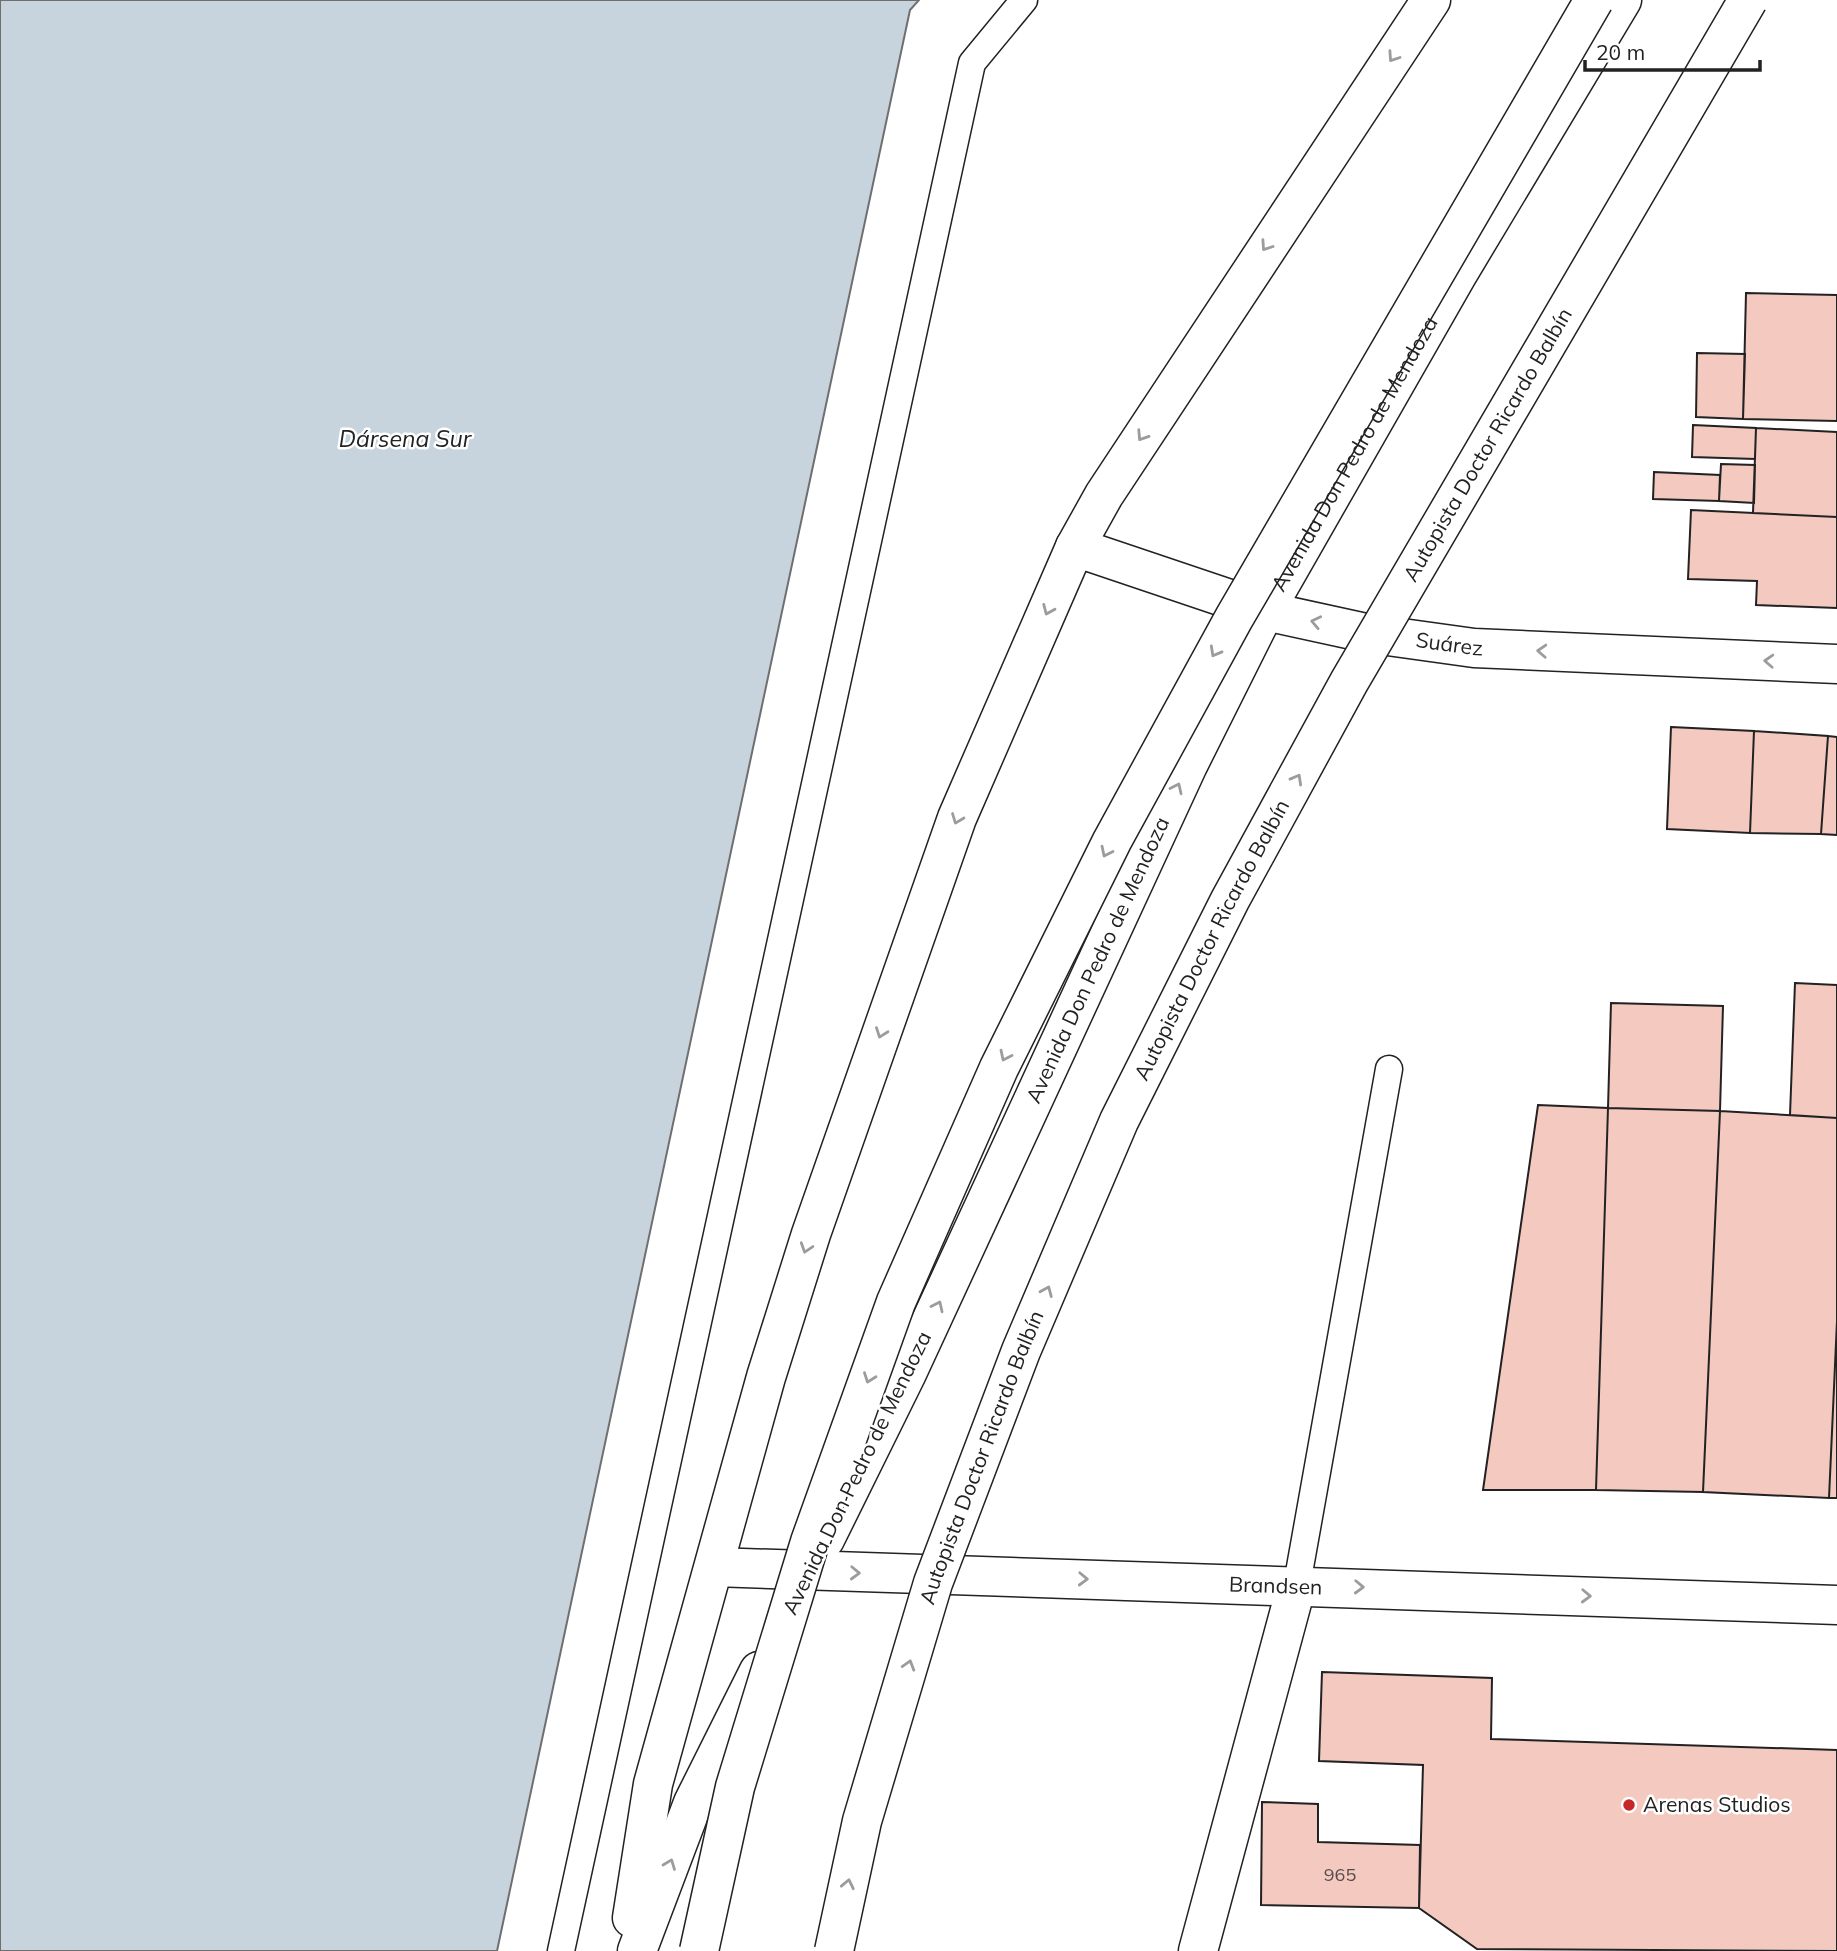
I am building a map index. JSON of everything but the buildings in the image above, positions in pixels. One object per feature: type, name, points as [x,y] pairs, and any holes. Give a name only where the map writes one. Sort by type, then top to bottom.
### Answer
[{"type":"main road","points":[[627,1951],[653,1784],[766,1377],[871,1061],[957,818],[1075,547],[1104,495],[1430,0]]},
{"type":"main road","points":[[698,1951],[736,1787],[810,1542],[896,1302],[999,1068],[1112,841],[1234,618],[1594,0]]},
{"type":"main road","name":"Avenida Don Pedro de Mendoza","points":[[637,1951],[693,1803],[907,1373],[1188,765],[1265,611],[1450,287],[1622,0]]},
{"type":"main road","name":"Autopista Doctor Ricardo Balbín","points":[[834,1951],[862,1821],[933,1583],[1021,1351],[1119,1121],[1230,900],[1349,682],[1748,0]]},
{"type":"main road","name":"Suárez","points":[[1075,547],[1265,611],[1366,633],[1474,648],[1837,664]]},
{"type":"main road","name":"Brandsen","points":[[714,1567],[809,1572],[1297,1584],[1837,1605]]},
{"type":"main road","points":[[1198,1951],[1297,1584]]},
{"type":"lane","points":[[561,1951],[972,63],[1024,0]]},
{"type":"lane","points":[[1297,1584],[1389,1069]]},
{"type":"water","name":"Dársena Sur","points":[[0,0],[919,0],[910,10],[497,1951],[0,1951]]},
{"type":"place","name":"Arenas Studios","points":[[1629,1805]]}]
